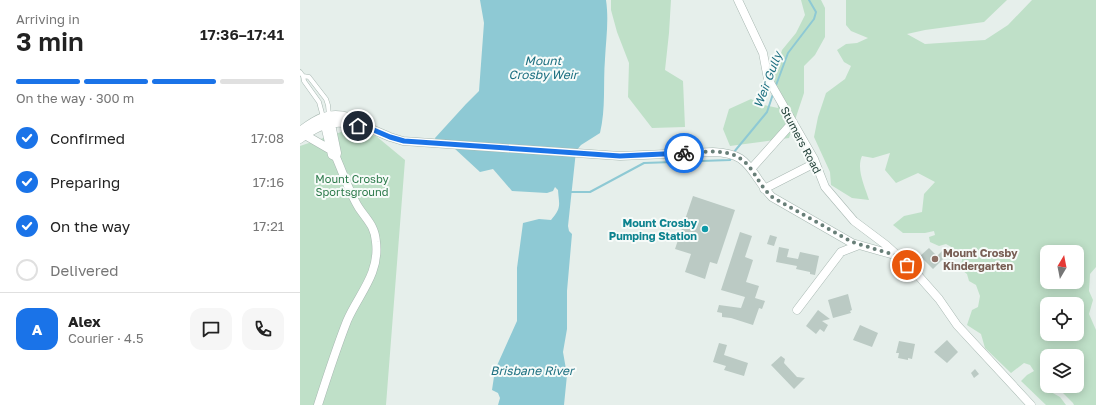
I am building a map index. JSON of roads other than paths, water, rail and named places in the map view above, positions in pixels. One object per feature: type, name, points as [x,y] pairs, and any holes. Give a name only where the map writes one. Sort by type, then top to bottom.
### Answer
[{"type":"street","name":"Stumers Road","points":[[738,0],[763,53],[768,79],[794,122],[815,163],[825,187],[854,221],[886,245],[921,278],[939,299],[957,324],[1031,405]]},
{"type":"street","name":"Stumers Road","points":[[327,120],[358,126],[362,125],[390,137],[404,141],[620,156],[713,152],[728,153],[745,161],[764,189],[772,197],[852,242],[898,256]]},
{"type":"street","points":[[302,135],[327,120]]},
{"type":"street","points":[[318,405],[340,339],[351,312],[371,279],[376,251],[376,243],[371,224],[358,207],[336,157],[332,154],[327,120]]},
{"type":"street","points":[[327,120],[337,153],[336,157]]},
{"type":"street","points":[[751,169],[794,122]]},
{"type":"street","points":[[302,135],[331,150]]},
{"type":"street","points":[[764,189],[815,163]]},
{"type":"street","points":[[797,310],[841,252],[859,245]]},
{"type":"lane","points":[[302,74],[304,81],[319,102],[327,120]]},
{"type":"lane","points":[[302,74],[309,78],[326,99],[328,105],[327,120]]},
{"type":"water","points":[[480,0],[606,0],[607,22],[602,124],[600,133],[581,145],[576,151],[568,226],[569,231],[572,234],[567,291],[567,329],[563,352],[567,375],[564,405],[498,405],[500,398],[498,393],[492,390],[495,370],[517,321],[517,268],[523,223],[539,219],[551,220],[558,209],[558,190],[555,187],[553,191],[547,193],[512,191],[493,169],[480,172],[454,148],[436,141],[435,138],[479,91],[484,23]]},
{"type":"waterway","name":"Weir Gully","points":[[775,88],[788,53],[814,19],[816,12],[809,0]]},
{"type":"waterway","name":"Weir Gully","points":[[734,152],[767,112],[773,94]]},
{"type":"waterway","name":"Weir Gully","points":[[571,192],[590,192],[644,163],[730,160],[731,158]]},
{"type":"place","name":"Mount Crosby Pumping Station","points":[[705,229]]},
{"type":"place","name":"Mount Crosby Kindergarten","points":[[935,259]]},
{"type":"water label","name":"Mount Crosby Weir","points":[[543,68]]},
{"type":"water label","name":"Brisbane River","points":[[532,371]]},
{"type":"park label","name":"Mount Crosby Sportsground","points":[[352,185]]}]
